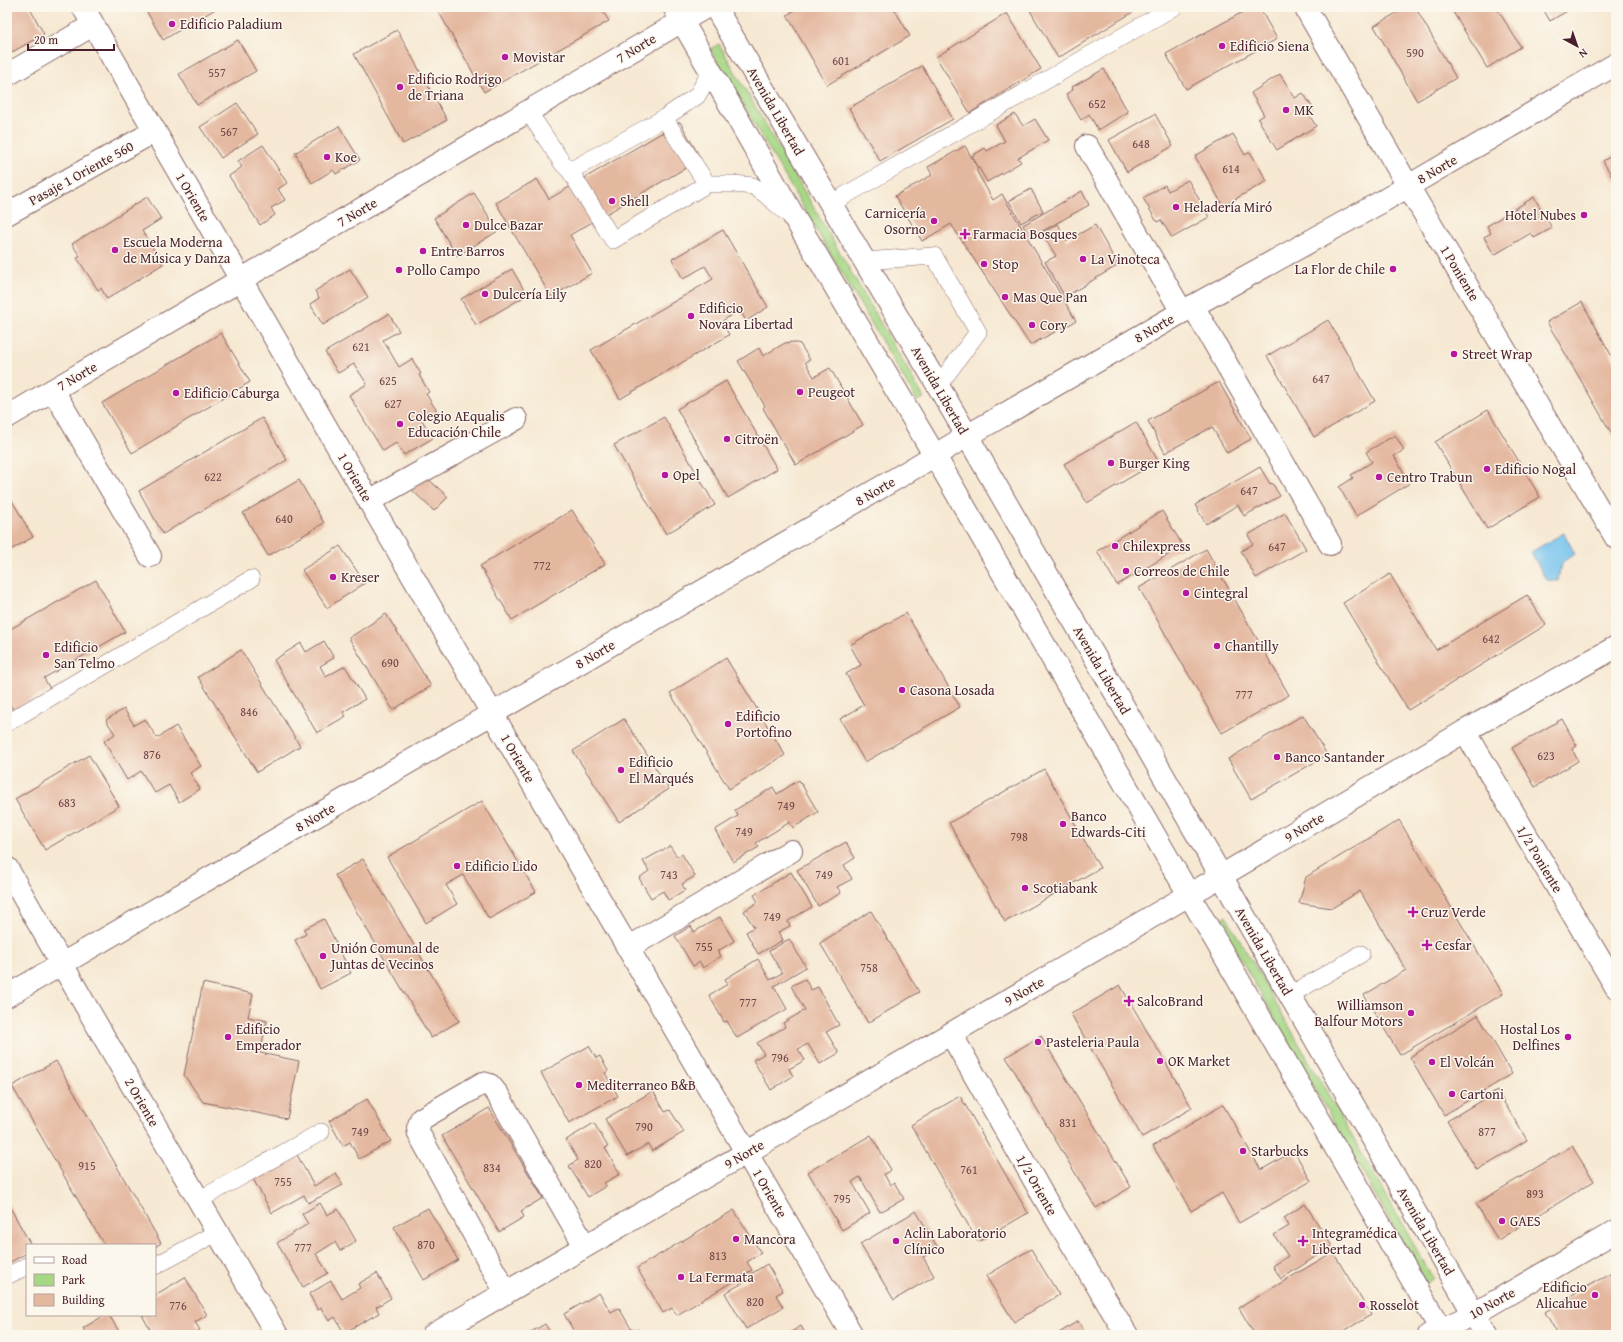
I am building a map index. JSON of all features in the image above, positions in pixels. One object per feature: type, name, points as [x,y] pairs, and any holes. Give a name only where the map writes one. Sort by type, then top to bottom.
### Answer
[{"type":"street","name":"7 Norte","points":[[7,417],[528,111],[678,14],[706,7]]},
{"type":"street","name":"Avenida Libertad","points":[[715,7],[938,386],[1486,1335]]},
{"type":"street","name":"1 Poniente","points":[[1305,7],[1408,186],[1616,538]]},
{"type":"street","points":[[678,14],[797,222],[935,456],[1189,895],[1438,1333]]},
{"type":"street","points":[[7,75],[88,16]]},
{"type":"street","name":"1 Oriente","points":[[88,16],[852,1335]]},
{"type":"street","name":"8 Norte","points":[[7,996],[967,436],[1188,309],[1408,186],[1616,64]]},
{"type":"street","name":"Pasaje 1 Oriente 560","points":[[7,214],[155,131]]},
{"type":"street","name":"8 Norte","points":[[1087,146],[1188,309],[1330,544]]},
{"type":"street","points":[[53,390],[150,556]]},
{"type":"street","points":[[369,501],[516,419]]},
{"type":"street","name":"9 Norte","points":[[433,1335],[1189,895],[1465,731],[1616,647]]},
{"type":"street","name":"1/2 Poniente","points":[[1465,731],[1616,987]]},
{"type":"street","points":[[628,948],[791,851]]},
{"type":"street","name":"2 Oriente","points":[[7,868],[83,1002],[277,1335]]},
{"type":"street","name":"1/2 Oriente","points":[[951,1034],[1049,1206],[1127,1335]]},
{"type":"street","points":[[506,1293],[419,1134],[418,1128],[421,1119],[483,1082],[490,1085],[498,1095],[585,1246]]},
{"type":"street","name":"10 Norte","points":[[1438,1333],[1474,1314],[1616,1231]]},
{"type":"lane","points":[[830,204],[1174,7]]},
{"type":"lane","points":[[570,171],[664,118],[697,96],[711,70]]},
{"type":"lane","points":[[528,111],[570,171],[613,240],[707,184],[753,186],[765,194],[797,222]]},
{"type":"lane","points":[[664,118],[707,184]]},
{"type":"lane","points":[[864,261],[934,256],[978,332],[938,386]]},
{"type":"lane","points":[[7,723],[251,579]]},
{"type":"lane","points":[[1290,995],[1361,954]]},
{"type":"lane","points":[[199,1200],[321,1132]]},
{"type":"lane","points":[[156,1265],[218,1232]]},
{"type":"lane","points":[[7,1276],[26,1266]]},
{"type":"green space","points":[[719,44],[924,398],[917,401],[710,49]]},
{"type":"green space","points":[[1226,916],[1433,1278],[1426,1284],[1219,921]]},
{"type":"water","points":[[1564,533],[1575,554],[1562,564],[1558,581],[1546,580],[1531,552]]},
{"type":"building","points":[[7,7],[29,7],[44,34],[7,55]]},
{"type":"building","name":"Edificio Paladium","points":[[144,7],[219,7],[163,40]]},
{"type":"building","name":"Movistar","points":[[436,7],[600,7],[609,21],[484,92]]},
{"type":"building","points":[[800,7],[893,7],[910,36],[827,85],[787,15]]},
{"type":"building","points":[[1028,7],[1130,7],[1133,12],[1058,58]]},
{"type":"building","name":"Edificio Siena","points":[[1252,7],[1259,7],[1277,39],[1186,89],[1166,54]]},
{"type":"building","points":[[1407,7],[1415,7],[1456,78],[1417,101],[1374,26]]},
{"type":"building","points":[[1450,7],[1496,7],[1521,47],[1487,68]]},
{"type":"building","points":[[1542,7],[1574,7],[1550,21]]},
{"type":"building","points":[[1007,13],[1041,69],[970,113],[936,57]]},
{"type":"building","name":"Edificio Rodrigo de Triana","points":[[397,30],[447,120],[403,144],[354,54]]},
{"type":"building","points":[[238,40],[256,71],[197,105],[179,74]]},
{"type":"building","points":[[922,66],[953,119],[880,161],[849,108]]},
{"type":"building","points":[[1104,69],[1128,112],[1098,130],[1089,114],[1081,120],[1066,94],[1073,90],[1072,87]]},
{"type":"building","name":"MK","points":[[1280,74],[1295,98],[1303,93],[1313,108],[1307,112],[1316,126],[1277,150],[1258,119],[1264,115],[1251,93]]},
{"type":"building","points":[[237,103],[258,134],[221,158],[200,127]]},
{"type":"building","points":[[1015,114],[1023,126],[1035,119],[1048,140],[1018,158],[1021,162],[987,182],[972,156],[985,148],[987,151],[1005,141],[996,125]]},
{"type":"building","points":[[1155,114],[1173,146],[1127,172],[1109,140]]},
{"type":"building","points":[[680,122],[701,159],[570,235],[592,273],[551,297],[496,203],[537,179],[549,199]]},
{"type":"building","name":"Koe","points":[[339,126],[360,160],[336,174],[333,170],[312,183],[295,153]]},
{"type":"building","points":[[1233,134],[1245,155],[1250,152],[1267,181],[1223,206],[1195,156]]},
{"type":"building","points":[[263,145],[287,183],[278,189],[285,200],[271,208],[275,215],[260,225],[229,176],[242,167],[238,161]]},
{"type":"building","points":[[965,146],[978,169],[976,170],[993,200],[1002,194],[1076,321],[1030,345],[951,224],[922,241],[895,196],[932,175],[928,167]]},
{"type":"building","points":[[1616,153],[1616,183],[1603,161]]},
{"type":"building","name":"Heladería Miró","points":[[1188,180],[1209,217],[1172,238],[1161,220],[1157,222],[1143,198],[1165,185],[1168,191]]},
{"type":"building","points":[[1031,189],[1043,211],[1021,223],[1009,201]]},
{"type":"building","points":[[1082,191],[1089,205],[1030,238],[1023,225]]},
{"type":"building","name":"Dulce Bazar","points":[[474,193],[498,231],[457,256],[434,218]]},
{"type":"building","name":"Escuela Moderna de Música y Danza","points":[[147,197],[161,219],[142,231],[163,264],[107,299],[101,288],[98,290],[77,258],[80,256],[72,244]]},
{"type":"building","points":[[1534,197],[1552,228],[1534,238],[1531,233],[1494,255],[1484,237],[1491,233],[1487,226]]},
{"type":"building","name":"La Vinoteca","points":[[1058,224],[1067,241],[1095,225],[1118,265],[1065,297],[1045,262],[1056,256],[1042,233]]},
{"type":"building","name":"Edificio Novara Libertad","points":[[723,230],[768,307],[746,321],[740,310],[722,321],[729,335],[620,399],[591,350],[713,279],[705,266],[683,279],[672,259]]},
{"type":"building","points":[[350,269],[368,297],[323,325],[310,304],[319,298],[315,291]]},
{"type":"building","points":[[512,269],[527,295],[476,325],[461,299]]},
{"type":"building","points":[[1582,302],[1616,364],[1616,441],[1547,322]]},
{"type":"building","points":[[389,314],[399,331],[383,340],[399,367],[412,359],[429,392],[426,394],[437,411],[422,420],[433,438],[404,455],[396,443],[383,451],[349,395],[367,384],[354,364],[338,373],[325,352]]},
{"type":"building","points":[[1328,320],[1375,401],[1314,437],[1267,356]]},
{"type":"building","name":"Edificio Caburga","points":[[221,333],[250,382],[132,453],[102,403]]},
{"type":"building","name":"Peugeot","points":[[793,342],[800,344],[810,360],[805,362],[814,377],[830,368],[863,425],[796,465],[763,408],[765,406],[738,361],[759,348],[763,356],[785,343]]},
{"type":"building","name":"Citroën","points":[[726,381],[777,469],[728,498],[677,409]]},
{"type":"building","points":[[1219,382],[1251,439],[1227,453],[1212,427],[1165,453],[1148,421]]},
{"type":"building","name":"Edificio Nogal","points":[[1488,410],[1540,497],[1487,529],[1435,442]]},
{"type":"building","name":"Opel","points":[[664,417],[715,505],[666,534],[614,445]]},
{"type":"building","points":[[262,418],[287,460],[163,534],[139,491]]},
{"type":"building","name":"Burger King","points":[[1136,422],[1158,461],[1087,503],[1064,464]]},
{"type":"building","name":"Centro Trabun","points":[[1395,435],[1404,450],[1394,456],[1410,483],[1356,516],[1339,487],[1353,478],[1351,475],[1372,462],[1366,452]]},
{"type":"building","points":[[1260,467],[1270,484],[1272,483],[1280,496],[1244,516],[1238,505],[1206,524],[1195,505]]},
{"type":"building","points":[[425,476],[448,497],[434,511],[412,490]]},
{"type":"building","points":[[299,480],[324,523],[268,556],[243,513]]},
{"type":"building","points":[[7,492],[33,537],[7,552]]},
{"type":"building","points":[[572,510],[605,564],[512,620],[480,566]]},
{"type":"building","points":[[1162,511],[1183,546],[1117,585],[1097,551]]},
{"type":"building","points":[[1285,513],[1306,549],[1256,578],[1241,551],[1253,544],[1248,535]]},
{"type":"building","name":"Kreser","points":[[340,546],[365,583],[327,608],[302,570]]},
{"type":"building","points":[[1206,549],[1289,695],[1222,733],[1139,588]]},
{"type":"building","points":[[1390,574],[1436,650],[1527,595],[1546,625],[1408,710],[1343,603]]},
{"type":"building","name":"Edificio San Telmo","points":[[96,580],[125,632],[44,678],[50,689],[13,710],[9,703],[7,704],[7,631]]},
{"type":"building","name":"Casona Losada","points":[[906,613],[960,707],[865,762],[840,719],[864,705],[846,674],[861,665],[850,645]]},
{"type":"building","points":[[386,614],[431,686],[393,710],[349,638]]},
{"type":"building","points":[[324,641],[334,658],[320,666],[326,677],[345,666],[365,699],[343,712],[346,716],[317,733],[274,660],[301,643],[306,652]]},
{"type":"building","points":[[241,650],[300,746],[257,772],[198,677]]},
{"type":"building","name":"Edificio Portofino","points":[[726,658],[785,755],[729,789],[670,693]]},
{"type":"building","points":[[124,709],[134,725],[145,719],[157,738],[176,726],[201,766],[190,773],[200,789],[179,802],[169,785],[155,793],[141,771],[127,780],[104,741],[115,734],[106,720]]},
{"type":"building","name":"Banco Santander","points":[[1303,715],[1327,755],[1251,799],[1228,759]]},
{"type":"building","name":"Edificio El Marqués","points":[[624,719],[669,789],[619,822],[573,751]]},
{"type":"building","points":[[1562,719],[1577,746],[1572,749],[1578,761],[1535,787],[1512,748]]},
{"type":"building","points":[[89,755],[119,806],[45,850],[15,799]]},
{"type":"building","points":[[1044,769],[1100,868],[1005,922],[949,823]]},
{"type":"building","points":[[799,780],[818,812],[793,828],[790,822],[756,843],[759,847],[733,862],[715,830],[738,816],[735,810],[773,787],[777,794]]},
{"type":"building","name":"Edificio Lido","points":[[482,801],[536,892],[489,919],[463,875],[446,885],[457,904],[426,923],[387,857]]},
{"type":"building","points":[[1399,820],[1503,994],[1400,1055],[1364,995],[1406,970],[1360,891],[1332,908],[1299,903],[1306,877]]},
{"type":"building","points":[[846,842],[855,858],[844,865],[852,879],[837,887],[841,893],[818,906],[797,870]]},
{"type":"building","points":[[670,846],[677,857],[682,854],[695,876],[682,884],[685,890],[668,900],[663,891],[651,898],[639,878],[649,871],[643,861]]},
{"type":"building","points":[[363,859],[459,1021],[431,1038],[335,875]]},
{"type":"building","points":[[791,872],[812,907],[788,921],[790,926],[778,932],[783,940],[758,954],[746,932],[754,927],[744,911],[758,902],[754,895]]},
{"type":"building","points":[[871,911],[919,992],[868,1023],[820,943]]},
{"type":"building","points":[[720,917],[734,941],[718,951],[721,956],[703,968],[700,962],[693,966],[675,936],[691,926],[694,932]]},
{"type":"building","name":"Unión Comunal de Juntas de Vecinos","points":[[324,919],[351,973],[320,989],[295,940],[306,934],[304,929]]},
{"type":"building","points":[[789,939],[806,967],[774,986],[787,1009],[737,1038],[727,1021],[724,1022],[709,995],[728,984],[725,979],[758,959],[770,980],[782,973],[769,951]]},
{"type":"building","points":[[805,979],[811,990],[818,987],[839,1025],[826,1032],[839,1053],[820,1064],[808,1044],[798,1049],[805,1060],[789,1069],[793,1076],[771,1090],[753,1060],[764,1054],[757,1043],[785,1027],[783,1023],[805,1010],[791,986]]},
{"type":"building","name":"Edificio Emperador","points":[[203,983],[253,994],[248,1017],[267,1021],[260,1053],[299,1061],[287,1119],[203,1102],[184,1075]]},
{"type":"building","points":[[1120,985],[1192,1108],[1142,1137],[1071,1014]]},
{"type":"building","points":[[1478,1015],[1512,1074],[1444,1115],[1410,1057]]},
{"type":"building","points":[[1041,1036],[1131,1187],[1096,1208],[1006,1057]]},
{"type":"building","name":"Mediterraneo B&B","points":[[589,1046],[596,1058],[600,1056],[608,1071],[605,1073],[618,1096],[569,1123],[541,1073]]},
{"type":"building","points":[[56,1061],[161,1243],[156,1246],[156,1244],[103,1244],[12,1086]]},
{"type":"building","points":[[653,1091],[665,1112],[670,1110],[684,1132],[652,1151],[648,1144],[627,1156],[605,1119]]},
{"type":"building","points":[[1497,1091],[1527,1140],[1477,1170],[1447,1121]]},
{"type":"building","points":[[960,1096],[1028,1213],[978,1242],[911,1125]]},
{"type":"building","points":[[367,1099],[391,1141],[359,1159],[350,1142],[343,1146],[329,1121]]},
{"type":"building","points":[[1223,1105],[1261,1170],[1294,1151],[1311,1181],[1239,1223],[1222,1193],[1191,1211],[1153,1146]]},
{"type":"building","points":[[489,1108],[543,1198],[521,1211],[524,1217],[499,1232],[442,1136]]},
{"type":"building","points":[[594,1123],[608,1147],[605,1148],[620,1174],[604,1183],[606,1186],[588,1197],[569,1166],[578,1160],[566,1140]]},
{"type":"building","points":[[871,1135],[891,1170],[884,1174],[890,1185],[894,1182],[904,1199],[880,1212],[860,1177],[852,1182],[870,1213],[842,1230],[808,1172]]},
{"type":"building","points":[[1572,1146],[1594,1181],[1498,1240],[1476,1204]]},
{"type":"building","points":[[296,1153],[314,1186],[336,1173],[343,1185],[308,1203],[304,1195],[272,1213],[252,1177]]},
{"type":"building","points":[[7,1202],[30,1244],[26,1244],[26,1254],[7,1264]]},
{"type":"building","points":[[320,1203],[327,1215],[338,1209],[356,1241],[340,1251],[335,1242],[316,1254],[328,1273],[303,1287],[277,1243],[308,1224],[302,1214]]},
{"type":"building","name":"Integramédica Libertad","points":[[1305,1204],[1332,1246],[1281,1279],[1273,1266],[1288,1256],[1274,1235],[1289,1226],[1284,1218]]},
{"type":"building","points":[[428,1208],[458,1260],[424,1280],[394,1227]]},
{"type":"building","points":[[734,1210],[761,1253],[747,1262],[752,1270],[677,1315],[672,1308],[663,1313],[637,1268]]},
{"type":"building","points":[[916,1211],[938,1248],[923,1257],[934,1276],[894,1300],[860,1244]]},
{"type":"building","points":[[1031,1249],[1059,1295],[1014,1322],[986,1276]]},
{"type":"building","points":[[1333,1252],[1371,1315],[1337,1335],[1255,1335],[1239,1308]]},
{"type":"building","points":[[767,1264],[783,1291],[776,1295],[783,1307],[746,1329],[725,1293],[748,1280],[746,1277]]},
{"type":"building","name":"Edificio Alicahue","points":[[1612,1272],[1616,1277],[1616,1335],[1558,1335],[1545,1312]]},
{"type":"building","points":[[377,1273],[391,1298],[376,1307],[379,1313],[344,1333],[335,1317],[329,1321],[321,1308],[318,1310],[309,1294],[331,1281],[342,1299],[360,1288],[358,1284]]},
{"type":"building","points":[[185,1277],[207,1315],[195,1322],[200,1330],[191,1335],[177,1335],[175,1333],[171,1335],[153,1335],[143,1316],[156,1316],[156,1294]]},
{"type":"building","points":[[599,1293],[611,1312],[619,1308],[633,1332],[638,1329],[642,1335],[576,1335],[564,1314]]},
{"type":"building","points":[[103,1316],[110,1316],[121,1335],[87,1335],[83,1328]]},
{"type":"building","points":[[1078,1321],[1086,1335],[1056,1335]]},
{"type":"building","points":[[545,1324],[552,1335],[526,1335]]},
{"type":"building","points":[[801,1326],[806,1335],[786,1335]]},
{"type":"place","name":"Edificio Paladium","points":[[172,24]]},
{"type":"place","name":"Edificio Siena","points":[[1222,46]]},
{"type":"place","name":"Movistar","points":[[505,57]]},
{"type":"place","name":"Edificio Rodrigo de Triana","points":[[400,87]]},
{"type":"place","name":"MK","points":[[1286,110]]},
{"type":"place","name":"Koe","points":[[327,157]]},
{"type":"place","name":"Shell","points":[[612,201]]},
{"type":"place","name":"Heladería Miró","points":[[1176,207]]},
{"type":"place","name":"Hotel Nubes","points":[[1584,215]]},
{"type":"place","name":"Carnicería Osorno","points":[[934,221]]},
{"type":"place","name":"Dulce Bazar","points":[[466,225]]},
{"type":"place","name":"Farmacia Bosques","points":[[965,234]]},
{"type":"place","name":"Escuela Moderna de Música y Danza","points":[[115,250]]},
{"type":"place","name":"Entre Barros","points":[[423,251]]},
{"type":"place","name":"La Vinoteca","points":[[1083,259]]},
{"type":"place","name":"Stop","points":[[984,264]]},
{"type":"place","name":"La Flor de Chile","points":[[1393,269]]},
{"type":"place","name":"Pollo Campo","points":[[399,270]]},
{"type":"place","name":"Dulcería Lily","points":[[485,294]]},
{"type":"place","name":"Mas Que Pan","points":[[1005,297]]},
{"type":"place","name":"Edificio Novara Libertad","points":[[691,316]]},
{"type":"place","name":"Cory","points":[[1032,325]]},
{"type":"place","name":"Street Wrap","points":[[1454,354]]},
{"type":"place","name":"Peugeot","points":[[800,392]]},
{"type":"place","name":"Edificio Caburga","points":[[176,393]]},
{"type":"place","name":"Colegio AEqualis Educación Chile","points":[[400,424]]},
{"type":"place","name":"Citroën","points":[[727,439]]},
{"type":"place","name":"Burger King","points":[[1111,463]]},
{"type":"place","name":"Edificio Nogal","points":[[1487,469]]},
{"type":"place","name":"Opel","points":[[665,475]]},
{"type":"place","name":"Centro Trabun","points":[[1379,477]]},
{"type":"place","name":"Chilexpress","points":[[1115,546]]},
{"type":"place","name":"Correos de Chile","points":[[1126,571]]},
{"type":"place","name":"Kreser","points":[[333,577]]},
{"type":"place","name":"Cintegral","points":[[1186,593]]},
{"type":"place","name":"Chantilly","points":[[1217,646]]},
{"type":"place","name":"Edificio San Telmo","points":[[46,655]]},
{"type":"place","name":"Casona Losada","points":[[902,690]]},
{"type":"place","name":"Edificio Portofino","points":[[728,724]]},
{"type":"place","name":"Banco Santander","points":[[1277,757]]},
{"type":"place","name":"Edificio El Marqués","points":[[621,770]]},
{"type":"place","name":"Banco Edwards-Citi","points":[[1063,824]]},
{"type":"place","name":"Edificio Lido","points":[[457,866]]},
{"type":"place","name":"Scotiabank","points":[[1025,888]]},
{"type":"place","name":"Cruz Verde","points":[[1413,912]]},
{"type":"place","name":"Cesfar","points":[[1427,945]]},
{"type":"place","name":"Unión Comunal de Juntas de Vecinos","points":[[323,956]]},
{"type":"place","name":"SalcoBrand","points":[[1129,1001]]},
{"type":"place","name":"Williamson Balfour Motors","points":[[1411,1013]]},
{"type":"place","name":"Edificio Emperador","points":[[228,1037]]},
{"type":"place","name":"Hostal Los Delfines","points":[[1568,1037]]},
{"type":"place","name":"Pasteleria Paula","points":[[1038,1042]]},
{"type":"place","name":"OK Market","points":[[1160,1061]]},
{"type":"place","name":"El Volcán","points":[[1432,1062]]},
{"type":"place","name":"Mediterraneo B&B","points":[[579,1085]]},
{"type":"place","name":"Cartoni","points":[[1452,1094]]},
{"type":"place","name":"Starbucks","points":[[1243,1151]]},
{"type":"place","name":"GAES","points":[[1502,1221]]},
{"type":"place","name":"Mancora","points":[[736,1239]]},
{"type":"place","name":"Aclin Laboratorio Clínico","points":[[896,1241]]},
{"type":"place","name":"Integramédica Libertad","points":[[1303,1241]]},
{"type":"place","name":"La Fermata","points":[[681,1277]]},
{"type":"place","name":"Edificio Alicahue","points":[[1595,1295]]},
{"type":"place","name":"Rosselot","points":[[1362,1305]]}]
